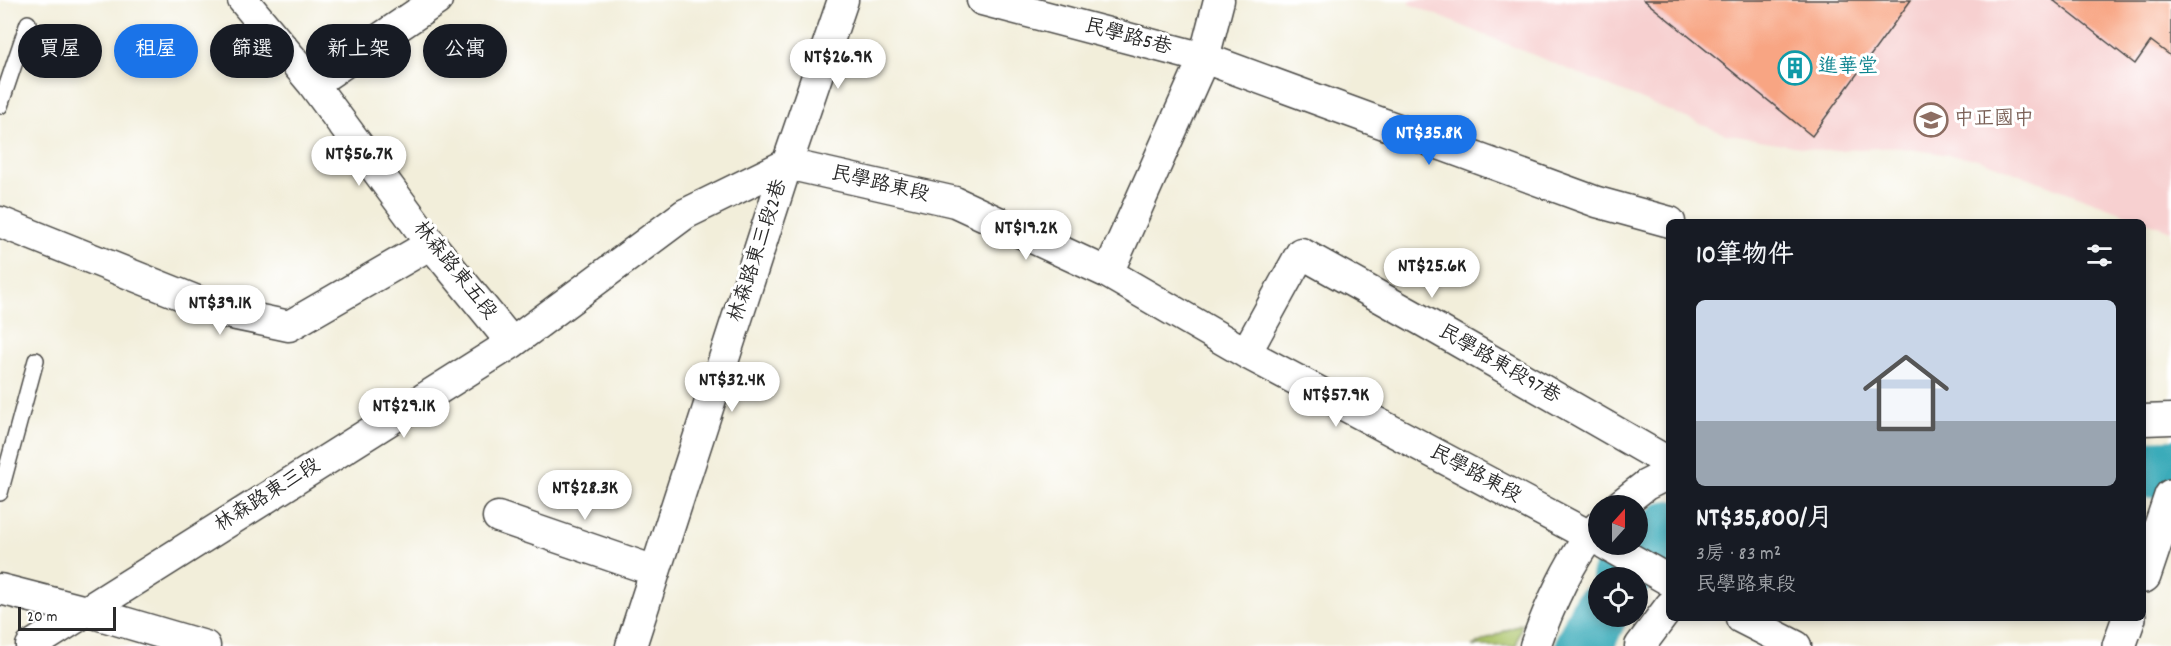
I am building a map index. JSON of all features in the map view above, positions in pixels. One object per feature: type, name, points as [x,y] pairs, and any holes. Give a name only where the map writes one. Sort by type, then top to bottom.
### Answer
[{"type":"street","name":"林森路東五段","points":[[243,0],[313,84],[431,244],[512,343]]},
{"type":"street","points":[[313,84],[437,0]]},
{"type":"street","name":"林森路東三段2巷","points":[[631,646],[787,164],[843,0]]},
{"type":"street","name":"民學路5巷","points":[[982,0],[1204,58]]},
{"type":"street","points":[[1108,273],[1204,58],[1219,0]]},
{"type":"street","points":[[1204,58],[1598,202],[1666,221]]},
{"type":"street","name":"林森路東三段","points":[[31,646],[512,343],[685,214],[787,164]]},
{"type":"street","name":"民學路東段","points":[[787,164],[956,202],[1108,273],[1246,353],[1588,532]]},
{"type":"street","points":[[0,222],[227,313],[289,326],[431,244]]},
{"type":"street","name":"民學路東段97巷","points":[[1246,353],[1301,254],[1422,320],[1666,461]]},
{"type":"street","points":[[2146,420],[2171,419]]},
{"type":"street","points":[[1633,495],[1646,485],[1666,475]]},
{"type":"street","points":[[2146,569],[2162,514]]},
{"type":"street","points":[[498,517],[656,571]]},
{"type":"street","points":[[1535,646],[1557,592],[1588,550]]},
{"type":"street","name":"民學路東段","points":[[1627,555],[1666,579]]},
{"type":"street","points":[[0,589],[86,611],[205,646]]},
{"type":"street","points":[[1641,646],[1666,612]]},
{"type":"street","points":[[1747,621],[1796,646]]},
{"type":"street","points":[[2119,646],[2127,621]]},
{"type":"lane","points":[[0,106],[28,23]]},
{"type":"lane","points":[[0,493],[36,360]]},
{"type":"shaded area","name":"中正國中","points":[[1410,0],[2171,0],[2171,231],[2146,222],[2146,219],[2139,219],[1978,159],[1895,147],[1823,151],[1725,134],[1410,4]]},
{"type":"green space","points":[[1522,623],[1516,646],[1472,646]]},
{"type":"building","name":"進華堂","points":[[1644,0],[1911,0],[1812,136]]},
{"type":"building","points":[[2053,0],[2171,0],[2171,56],[2151,41],[2135,64]]},
{"type":"waterway","points":[[2146,469],[2171,468]]},
{"type":"waterway","points":[[1631,567],[1666,533]]},
{"type":"waterway","points":[[1584,646],[1593,627]]},
{"type":"place","name":"進華堂","points":[[1795,68]]},
{"type":"place","name":"中正國中","points":[[1931,120]]}]
